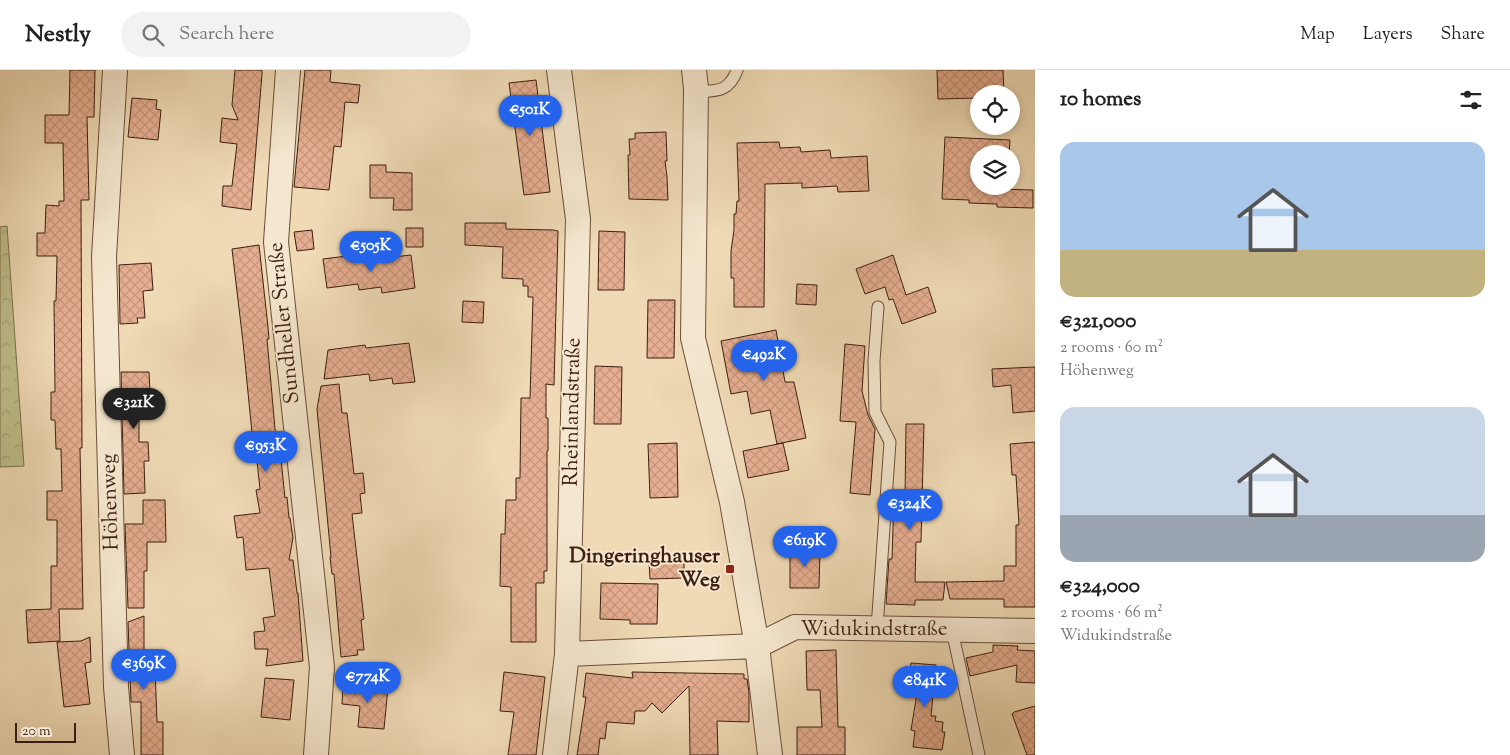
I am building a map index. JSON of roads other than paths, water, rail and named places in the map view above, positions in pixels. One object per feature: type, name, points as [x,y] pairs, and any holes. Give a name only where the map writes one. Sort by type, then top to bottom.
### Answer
[{"type":"street","name":"Höhenweg","points":[[115,70],[104,257],[116,687],[122,755]]},
{"type":"street","name":"Sundheller Straße","points":[[288,70],[276,242],[322,667],[316,755]]},
{"type":"street","name":"Rheinlandstraße","points":[[555,755],[568,654],[578,219],[559,70]]},
{"type":"street","points":[[695,81],[694,338],[732,502],[757,646],[770,755]]},
{"type":"street","name":"Widukindstraße","points":[[568,654],[757,646],[795,627],[1035,631]]},
{"type":"lane","points":[[695,81],[720,90],[731,82],[737,70]]},
{"type":"lane","points":[[877,628],[890,442],[875,412],[874,362],[878,307]]},
{"type":"lane","points":[[952,630],[979,755]]},
{"type":"place","name":"Dingeringhauser Weg","points":[[730,569]]}]
